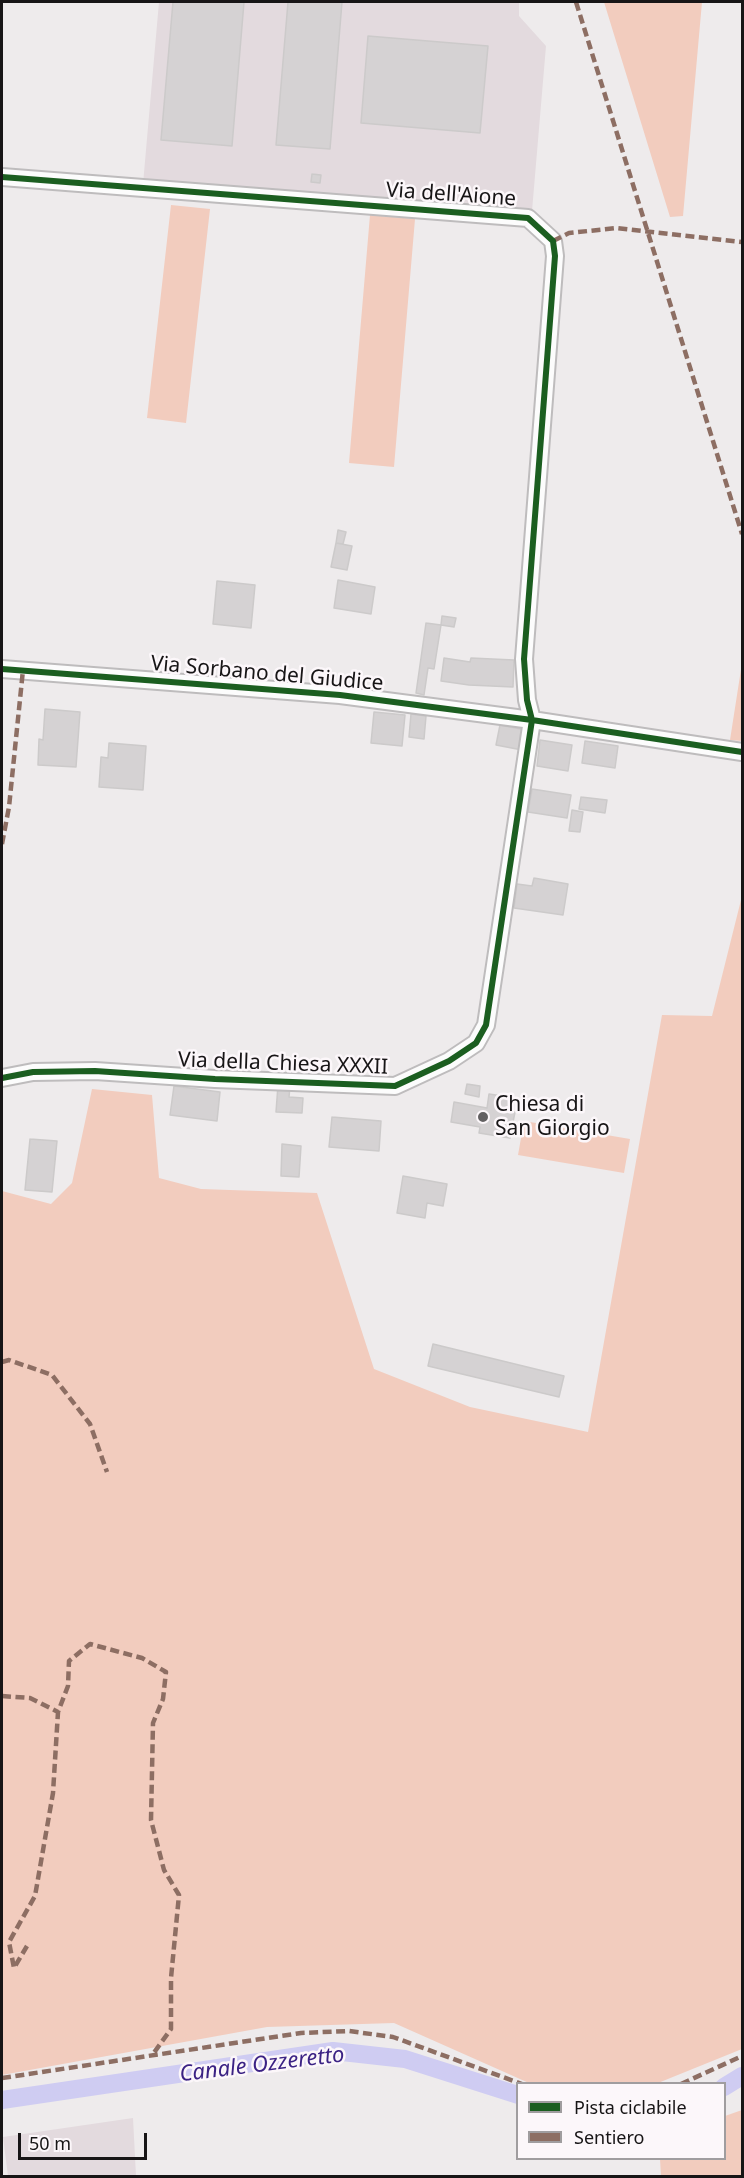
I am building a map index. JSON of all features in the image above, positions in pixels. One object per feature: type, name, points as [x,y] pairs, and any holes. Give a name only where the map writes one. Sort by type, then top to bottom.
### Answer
[{"type":"street","name":"Via dell'Aione","points":[[2,177],[528,218],[553,241],[555,256],[524,660],[527,699],[532,720]]},
{"type":"street","name":"Via Sorbano del Giudice","points":[[2,669],[340,695],[532,720],[742,752]]},
{"type":"street","name":"Via della Chiesa XXXII","points":[[2,1078],[33,1072],[95,1071],[215,1079],[395,1086],[448,1061],[476,1043],[486,1025],[532,720]]},
{"type":"shaded area","points":[[159,2],[519,2],[519,16],[546,46],[532,211],[143,184]]},
{"type":"shaded area","points":[[604,2],[702,2],[683,216],[670,217]]},
{"type":"shaded area","points":[[171,205],[210,209],[186,423],[147,418]]},
{"type":"shaded area","points":[[370,215],[415,219],[394,467],[349,463]]},
{"type":"shaded area","points":[[742,663],[742,741],[730,740]]},
{"type":"shaded area","points":[[742,896],[742,2049],[660,2082],[527,2082],[394,2023],[267,2027],[2,2075],[2,1191],[51,1204],[72,1183],[92,1089],[152,1095],[159,1178],[201,1189],[317,1193],[374,1369],[470,1407],[588,1432],[662,1015],[712,1016]]},
{"type":"shaded area","points":[[524,1121],[630,1139],[624,1173],[518,1155]]},
{"type":"shaded area","points":[[742,2110],[742,2176],[661,2176],[660,2160],[726,2160],[726,2116]]},
{"type":"shaded area","points":[[133,2118],[136,2176],[8,2176],[3,2137]]},
{"type":"building","points":[[173,2],[244,2],[232,146],[161,140]]},
{"type":"building","points":[[288,2],[342,2],[330,149],[276,145]]},
{"type":"building","points":[[368,36],[488,46],[480,133],[361,123]]},
{"type":"building","points":[[312,174],[321,175],[320,183],[311,182]]},
{"type":"building","points":[[338,530],[346,532],[343,544],[336,543]]},
{"type":"building","points":[[336,543],[352,546],[347,570],[331,567]]},
{"type":"building","points":[[338,580],[375,587],[371,614],[334,608]]},
{"type":"building","points":[[217,581],[255,585],[251,628],[213,624]]},
{"type":"building","points":[[442,616],[456,618],[454,627],[441,625]]},
{"type":"building","points":[[426,623],[441,625],[434,669],[428,668],[424,695],[416,693]]},
{"type":"building","points":[[444,658],[470,662],[471,658],[514,660],[513,687],[441,681]]},
{"type":"building","points":[[45,709],[80,712],[76,767],[38,765],[39,739],[43,740]]},
{"type":"building","points":[[374,712],[405,715],[402,746],[371,743]]},
{"type":"building","points":[[411,714],[426,716],[424,739],[409,737]]},
{"type":"building","points":[[500,725],[526,730],[522,750],[496,745]]},
{"type":"building","points":[[540,740],[572,745],[568,771],[537,766]]},
{"type":"building","points":[[585,741],[618,746],[615,768],[582,763]]},
{"type":"building","points":[[109,743],[146,746],[143,790],[99,787],[101,757],[108,758]]},
{"type":"building","points":[[532,789],[571,795],[567,818],[528,812]]},
{"type":"building","points":[[581,797],[607,800],[605,813],[579,809]]},
{"type":"building","points":[[572,810],[583,812],[580,832],[569,831]]},
{"type":"building","points":[[534,878],[568,884],[563,915],[514,908],[517,884],[532,886]]},
{"type":"building","points":[[467,1084],[480,1086],[479,1097],[465,1094]]},
{"type":"building","points":[[278,1085],[290,1086],[289,1097],[303,1098],[302,1113],[276,1112]]},
{"type":"building","points":[[174,1086],[220,1092],[217,1121],[170,1115]]},
{"type":"building","name":"Chiesa di San Giorgio","points":[[489,1094],[509,1097],[507,1110],[515,1112],[510,1138],[479,1133],[480,1127],[451,1122],[454,1102],[487,1108]]},
{"type":"building","points":[[332,1117],[381,1121],[379,1151],[329,1147]]},
{"type":"building","points":[[30,1139],[57,1141],[52,1192],[25,1190]]},
{"type":"building","points":[[282,1144],[301,1146],[299,1177],[281,1176]]},
{"type":"building","points":[[403,1176],[447,1184],[443,1206],[427,1203],[425,1218],[397,1213]]},
{"type":"building","points":[[433,1344],[564,1376],[559,1397],[428,1366]]},
{"type":"waterway","name":"Canale Ozzeretto","points":[[2,2100],[333,2051],[405,2059],[516,2094]]},
{"type":"waterway","name":"Canale Ozzeretto","points":[[726,2086],[742,2076]]},
{"type":"marked path","points":[[576,2],[742,534]]},
{"type":"marked path","points":[[553,241],[569,233],[617,228],[742,242]]},
{"type":"marked path","points":[[2,844],[9,807],[23,670]]},
{"type":"marked path","points":[[2,1362],[9,1360],[52,1375],[90,1424],[107,1472]]},
{"type":"marked path","points":[[27,1946],[14,1968],[9,1942],[35,1896],[53,1793],[58,1712],[68,1686],[69,1661],[90,1644],[142,1658],[166,1672],[163,1699],[153,1723],[151,1820],[164,1870],[179,1895],[171,1978],[171,2029],[153,2054]]},
{"type":"marked path","points":[[2,1696],[30,1698],[58,1712]]},
{"type":"marked path","points":[[2,2078],[301,2033],[349,2031],[393,2037],[517,2082]]},
{"type":"marked path","points":[[685,2082],[742,2056]]},
{"type":"cycle path","points":[[2,177],[528,218],[553,241],[555,256],[524,659],[527,700],[532,720],[486,1025],[476,1043],[449,1061],[395,1086],[215,1079],[95,1071],[33,1072],[2,1078]]},
{"type":"cycle path","points":[[2,669],[340,695],[532,720],[742,752]]},
{"type":"place","name":"Chiesa di San Giorgio","points":[[483,1117]]}]
